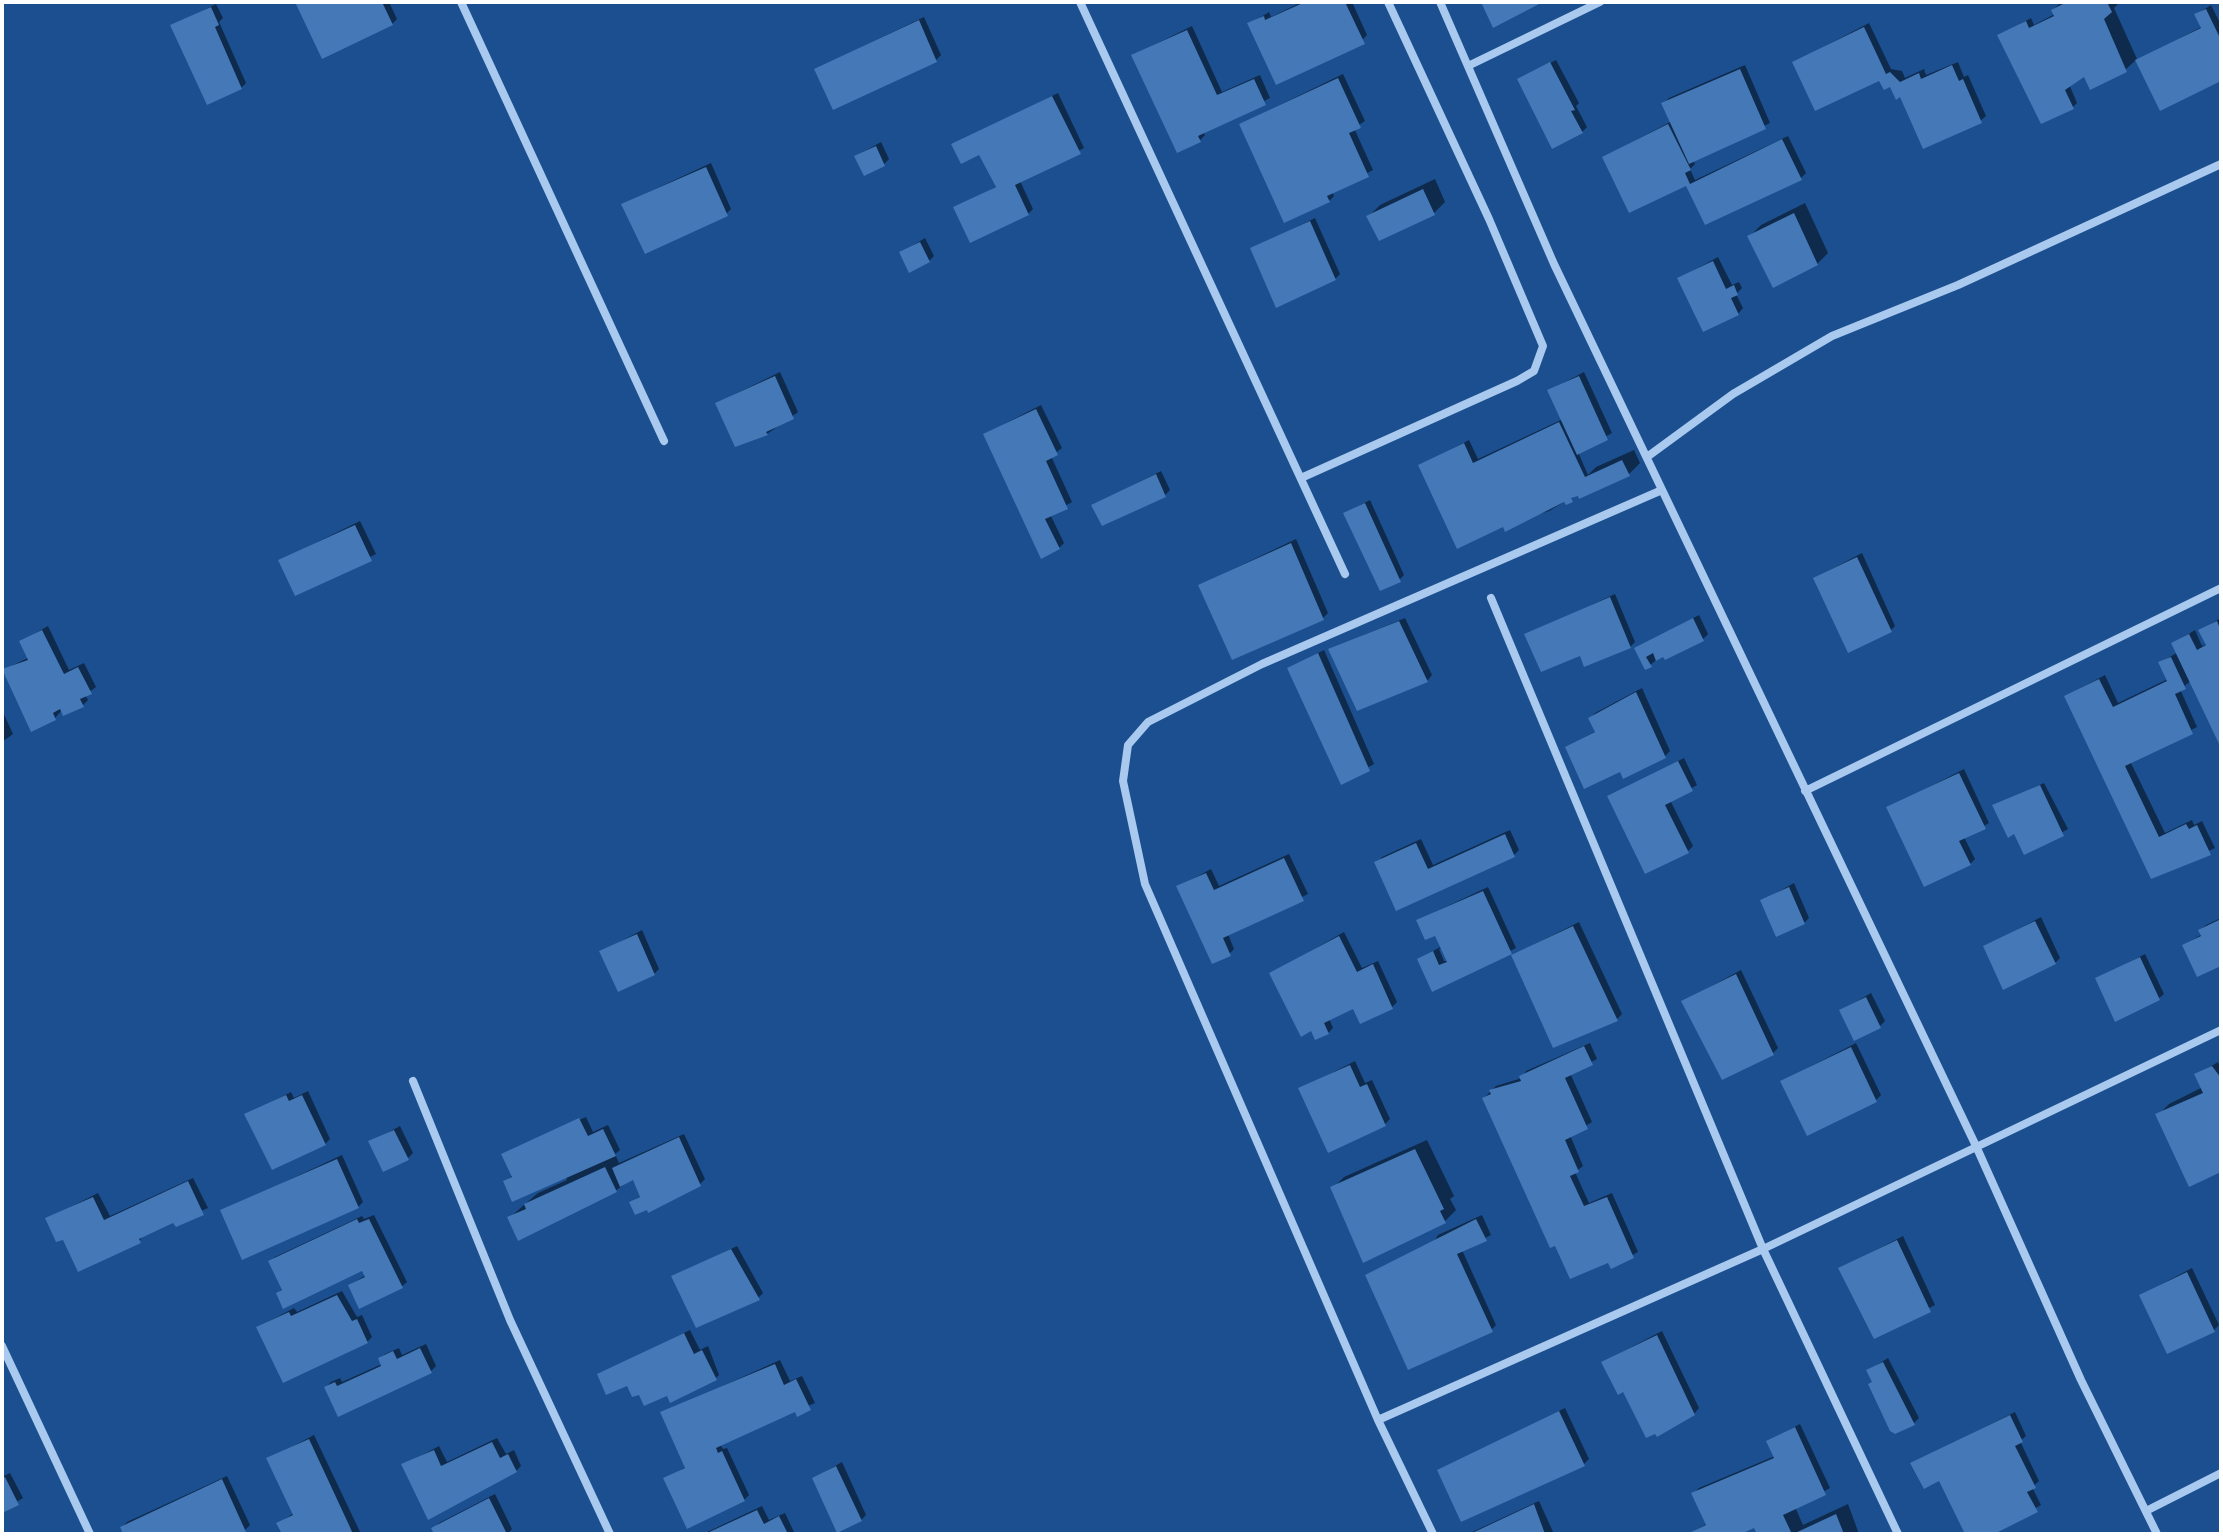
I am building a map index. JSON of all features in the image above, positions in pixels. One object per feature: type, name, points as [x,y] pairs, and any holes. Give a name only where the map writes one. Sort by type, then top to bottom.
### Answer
[{"type":"street","points":[[461,2],[664,441]]},
{"type":"street","points":[[1080,2],[1345,574]]},
{"type":"street","points":[[1301,478],[1517,381],[1534,371],[1543,346],[1532,313],[1388,2]]},
{"type":"street","points":[[1440,2],[1554,264],[1976,1146],[2081,1380],[2157,1534]]},
{"type":"street","points":[[1468,66],[1600,2]]},
{"type":"street","points":[[1647,457],[1733,394],[1832,336],[1958,285],[2221,164]]},
{"type":"street","points":[[1433,1534],[1378,1420],[1145,884],[1123,781],[1128,745],[1148,722],[1262,664],[1662,490]]},
{"type":"street","points":[[1805,791],[2221,588]]},
{"type":"street","points":[[1491,598],[1763,1249],[1898,1534]]},
{"type":"street","points":[[1378,1420],[1763,1249],[2221,1030]]},
{"type":"street","points":[[413,1081],[510,1320],[610,1534]]},
{"type":"street","points":[[2,1346],[90,1534]]},
{"type":"street","points":[[2146,1511],[2221,1473]]},
{"type":"building","points":[[295,2],[382,2],[393,25],[322,59]]},
{"type":"building","points":[[1305,2],[1345,2],[1365,44],[1276,85],[1247,23],[1264,16],[1265,20]]},
{"type":"building","points":[[1481,2],[1543,2],[1493,28]]},
{"type":"building","points":[[2067,2],[2107,2],[2112,12],[2104,19],[2127,72],[2090,90],[2084,77],[2065,90],[2074,109],[2041,124],[1997,35],[2026,21],[2029,28],[2054,16],[2051,10]]},
{"type":"building","points":[[211,7],[219,25],[215,27],[242,89],[207,105],[170,25]]},
{"type":"building","points":[[2206,9],[2221,40],[2221,81],[2160,111],[2135,60],[2201,28],[2194,14]]},
{"type":"building","points":[[919,20],[937,62],[833,110],[814,69]]},
{"type":"building","points":[[1864,27],[1886,74],[1890,72],[1900,82],[1919,73],[1921,79],[1952,65],[1959,81],[1963,79],[1982,123],[1923,149],[1900,97],[1896,100],[1890,87],[1884,90],[1879,81],[1815,111],[1792,62]]},
{"type":"building","points":[[1187,30],[1217,95],[1254,79],[1266,105],[1198,136],[1201,142],[1177,153],[1131,55]]},
{"type":"building","points":[[1550,62],[1575,110],[1571,111],[1583,133],[1552,149],[1517,79]]},
{"type":"building","points":[[1740,69],[1766,129],[1689,164],[1661,103]]},
{"type":"building","points":[[1338,78],[1361,128],[1349,133],[1369,177],[1327,196],[1330,202],[1284,223],[1239,124]]},
{"type":"building","points":[[1052,96],[1081,154],[1015,185],[1029,215],[970,243],[953,207],[996,187],[979,155],[961,164],[951,144]]},
{"type":"building","points":[[1668,124],[1691,170],[1685,173],[1690,184],[1782,139],[1802,180],[1705,225],[1686,186],[1629,213],[1602,157]]},
{"type":"building","points":[[876,146],[885,166],[864,176],[854,156]]},
{"type":"building","points":[[706,167],[728,216],[645,254],[621,204]]},
{"type":"building","points":[[1423,189],[1435,215],[1379,241],[1366,216]]},
{"type":"building","points":[[1794,213],[1818,265],[1773,288],[1747,236]]},
{"type":"building","points":[[1310,221],[1336,280],[1276,308],[1250,248]]},
{"type":"building","points":[[920,242],[930,262],[909,273],[899,252]]},
{"type":"building","points":[[1713,261],[1726,289],[1734,285],[1738,295],[1731,298],[1739,315],[1703,332],[1677,278]]},
{"type":"building","points":[[775,376],[794,419],[766,432],[768,435],[735,447],[715,403]]},
{"type":"building","points":[[1579,376],[1608,440],[1577,455],[1547,390]]},
{"type":"building","points":[[1036,409],[1058,455],[1046,461],[1068,509],[1045,519],[1060,549],[1041,559],[983,434]]},
{"type":"building","points":[[1559,422],[1585,477],[1622,460],[1630,476],[1579,499],[1578,496],[1571,498],[1573,502],[1566,505],[1564,502],[1505,532],[1503,527],[1457,549],[1418,465],[1464,443],[1473,463]]},
{"type":"building","points":[[1156,474],[1166,497],[1102,526],[1091,505]]},
{"type":"building","points":[[1365,503],[1401,582],[1380,591],[1343,513]]},
{"type":"building","points":[[355,525],[372,561],[295,596],[278,560]]},
{"type":"building","points":[[1291,543],[1324,620],[1232,660],[1198,585]]},
{"type":"building","points":[[1857,557],[1892,632],[1848,653],[1813,578]]},
{"type":"building","points":[[1610,597],[1631,648],[1584,667],[1580,656],[1541,672],[1524,634]]},
{"type":"building","points":[[1693,618],[1704,641],[1665,660],[1663,657],[1656,661],[1653,653],[1646,657],[1652,667],[1645,670],[1634,648]]},
{"type":"building","points":[[1399,621],[1428,682],[1357,711],[1328,649]]},
{"type":"building","points":[[2217,621],[2221,631],[2221,748],[2171,643],[2189,634],[2197,650],[2206,645],[2198,630]]},
{"type":"building","points":[[42,630],[64,674],[78,667],[92,694],[80,699],[84,707],[63,716],[60,709],[53,713],[56,720],[31,732],[2,669],[28,660],[19,641]]},
{"type":"building","points":[[1318,653],[1370,771],[1341,785],[1287,668]]},
{"type":"building","points":[[2171,657],[2186,689],[2175,694],[2193,734],[2125,766],[2159,837],[2186,824],[2189,829],[2197,825],[2211,855],[2151,879],[2064,696],[2099,679],[2113,707],[2167,681],[2158,662]]},
{"type":"building","points":[[1636,692],[1666,758],[1623,779],[1620,772],[1584,789],[1565,747],[1595,732],[1588,718]]},
{"type":"building","points":[[1678,761],[1693,791],[1665,805],[1689,853],[1645,874],[1607,796]]},
{"type":"building","points":[[1959,773],[1986,829],[1959,841],[1971,865],[1924,887],[1886,807]]},
{"type":"building","points":[[2040,785],[2064,836],[2024,855],[2014,834],[2008,838],[1992,805]]},
{"type":"building","points":[[1505,834],[1515,857],[1396,911],[1374,862],[1416,843],[1428,869]]},
{"type":"building","points":[[1284,858],[1304,901],[1223,938],[1231,956],[1212,964],[1176,886],[1206,873],[1214,890]]},
{"type":"building","points":[[1789,887],[1805,924],[1776,937],[1760,900]]},
{"type":"building","points":[[1483,891],[1512,954],[1432,992],[1417,959],[1433,951],[1439,965],[1447,962],[1435,936],[1425,940],[1416,920]]},
{"type":"building","points":[[2221,919],[2221,966],[2197,977],[2182,945],[2201,936],[2198,930]]},
{"type":"building","points":[[2035,921],[2056,964],[2003,990],[1983,946]]},
{"type":"building","points":[[1573,926],[1618,1021],[1553,1048],[1511,955]]},
{"type":"building","points":[[637,934],[655,975],[618,992],[599,951]]},
{"type":"building","points":[[1339,936],[1357,972],[1373,964],[1393,1009],[1360,1024],[1353,1009],[1324,1023],[1329,1034],[1315,1040],[1311,1031],[1301,1037],[1269,973]]},
{"type":"building","points":[[2140,957],[2160,1000],[2115,1022],[2095,978]]},
{"type":"building","points":[[1736,974],[1774,1055],[1722,1080],[1681,1001]]},
{"type":"building","points":[[1866,997],[1881,1028],[1854,1041],[1839,1010]]},
{"type":"building","points":[[1584,1046],[1593,1065],[1565,1078],[1588,1129],[1565,1140],[1579,1172],[1570,1176],[1584,1206],[1607,1197],[1634,1258],[1611,1269],[1608,1263],[1570,1279],[1555,1246],[1550,1248],[1482,1098],[1491,1094],[1489,1090],[1521,1081],[1519,1076]]},
{"type":"building","points":[[1851,1047],[1877,1102],[1807,1136],[1780,1081]]},
{"type":"building","points":[[1350,1065],[1360,1087],[1367,1084],[1386,1126],[1328,1153],[1298,1088]]},
{"type":"building","points":[[2212,1066],[2221,1078],[2221,1172],[2189,1187],[2155,1114],[2203,1093],[2194,1074]]},
{"type":"building","points":[[286,1095],[289,1101],[302,1095],[326,1145],[272,1170],[244,1114]]},
{"type":"building","points":[[579,1118],[588,1136],[603,1129],[616,1156],[512,1202],[503,1181],[512,1177],[501,1154]]},
{"type":"building","points":[[394,1130],[409,1160],[383,1172],[368,1141]]},
{"type":"building","points":[[679,1137],[701,1186],[648,1213],[647,1210],[635,1215],[629,1202],[640,1197],[633,1180],[620,1187],[612,1168]]},
{"type":"building","points":[[1415,1149],[1444,1209],[1440,1211],[1446,1223],[1363,1263],[1330,1187]]},
{"type":"building","points":[[337,1159],[359,1208],[242,1260],[220,1210]]},
{"type":"building","points":[[605,1167],[617,1192],[518,1241],[507,1217],[526,1209],[524,1204]]},
{"type":"building","points":[[188,1181],[204,1215],[176,1227],[173,1223],[139,1239],[141,1243],[78,1272],[63,1240],[56,1242],[45,1218],[93,1197],[104,1220]]},
{"type":"building","points":[[357,1219],[359,1223],[369,1219],[403,1288],[359,1309],[348,1285],[365,1277],[362,1271],[283,1309],[276,1293],[282,1290],[268,1261]]},
{"type":"building","points":[[1476,1219],[1487,1241],[1457,1254],[1493,1332],[1408,1370],[1365,1275]]},
{"type":"building","points":[[1897,1240],[1931,1312],[1874,1339],[1838,1268]]},
{"type":"building","points":[[731,1249],[760,1300],[696,1328],[671,1276]]},
{"type":"building","points":[[2187,1272],[2215,1332],[2167,1354],[2139,1295]]},
{"type":"building","points":[[337,1295],[352,1321],[357,1319],[368,1343],[283,1383],[256,1327],[289,1312],[291,1316]]},
{"type":"building","points":[[684,1333],[694,1354],[702,1350],[717,1380],[670,1403],[667,1396],[644,1406],[639,1395],[632,1397],[627,1386],[606,1395],[597,1374]]},
{"type":"building","points":[[1657,1335],[1695,1415],[1657,1437],[1655,1434],[1646,1438],[1623,1392],[1618,1395],[1601,1362]]},
{"type":"building","points":[[420,1348],[432,1373],[338,1417],[324,1387],[335,1382],[337,1386],[381,1366],[378,1358],[393,1351],[397,1359]]},
{"type":"building","points":[[1883,1362],[1915,1425],[1895,1434],[1890,1431],[1868,1384],[1872,1382],[1866,1370]]},
{"type":"building","points":[[775,1364],[784,1385],[796,1379],[811,1410],[797,1417],[795,1412],[716,1448],[718,1453],[722,1451],[745,1501],[687,1529],[663,1478],[685,1468],[660,1412]]},
{"type":"building","points":[[1559,1411],[1585,1466],[1461,1522],[1437,1470]]},
{"type":"building","points":[[2010,1415],[2023,1442],[2015,1446],[2036,1488],[2027,1492],[2038,1512],[1994,1534],[1965,1534],[1939,1481],[1924,1489],[1910,1463]]},
{"type":"building","points":[[1795,1427],[1826,1495],[1783,1515],[1792,1534],[1757,1534],[1754,1528],[1741,1534],[1687,1534],[1706,1525],[1691,1493],[1774,1458],[1766,1441]]},
{"type":"building","points":[[309,1439],[353,1534],[282,1534],[276,1523],[293,1515],[266,1458]]},
{"type":"building","points":[[492,1442],[500,1458],[508,1454],[517,1472],[428,1520],[401,1464],[434,1450],[441,1466]]},
{"type":"building","points":[[836,1466],[862,1521],[837,1533],[812,1478]]},
{"type":"building","points":[[5,1477],[19,1505],[2,1513],[2,1478]]},
{"type":"building","points":[[222,1479],[246,1532],[123,1534],[120,1527]]},
{"type":"building","points":[[489,1498],[507,1534],[434,1534],[431,1528]]},
{"type":"building","points":[[1534,1504],[1545,1534],[1470,1534]]},
{"type":"building","points":[[757,1510],[764,1524],[779,1516],[788,1534],[705,1534]]},
{"type":"building","points":[[1836,1514],[1844,1534],[1793,1534]]}]
